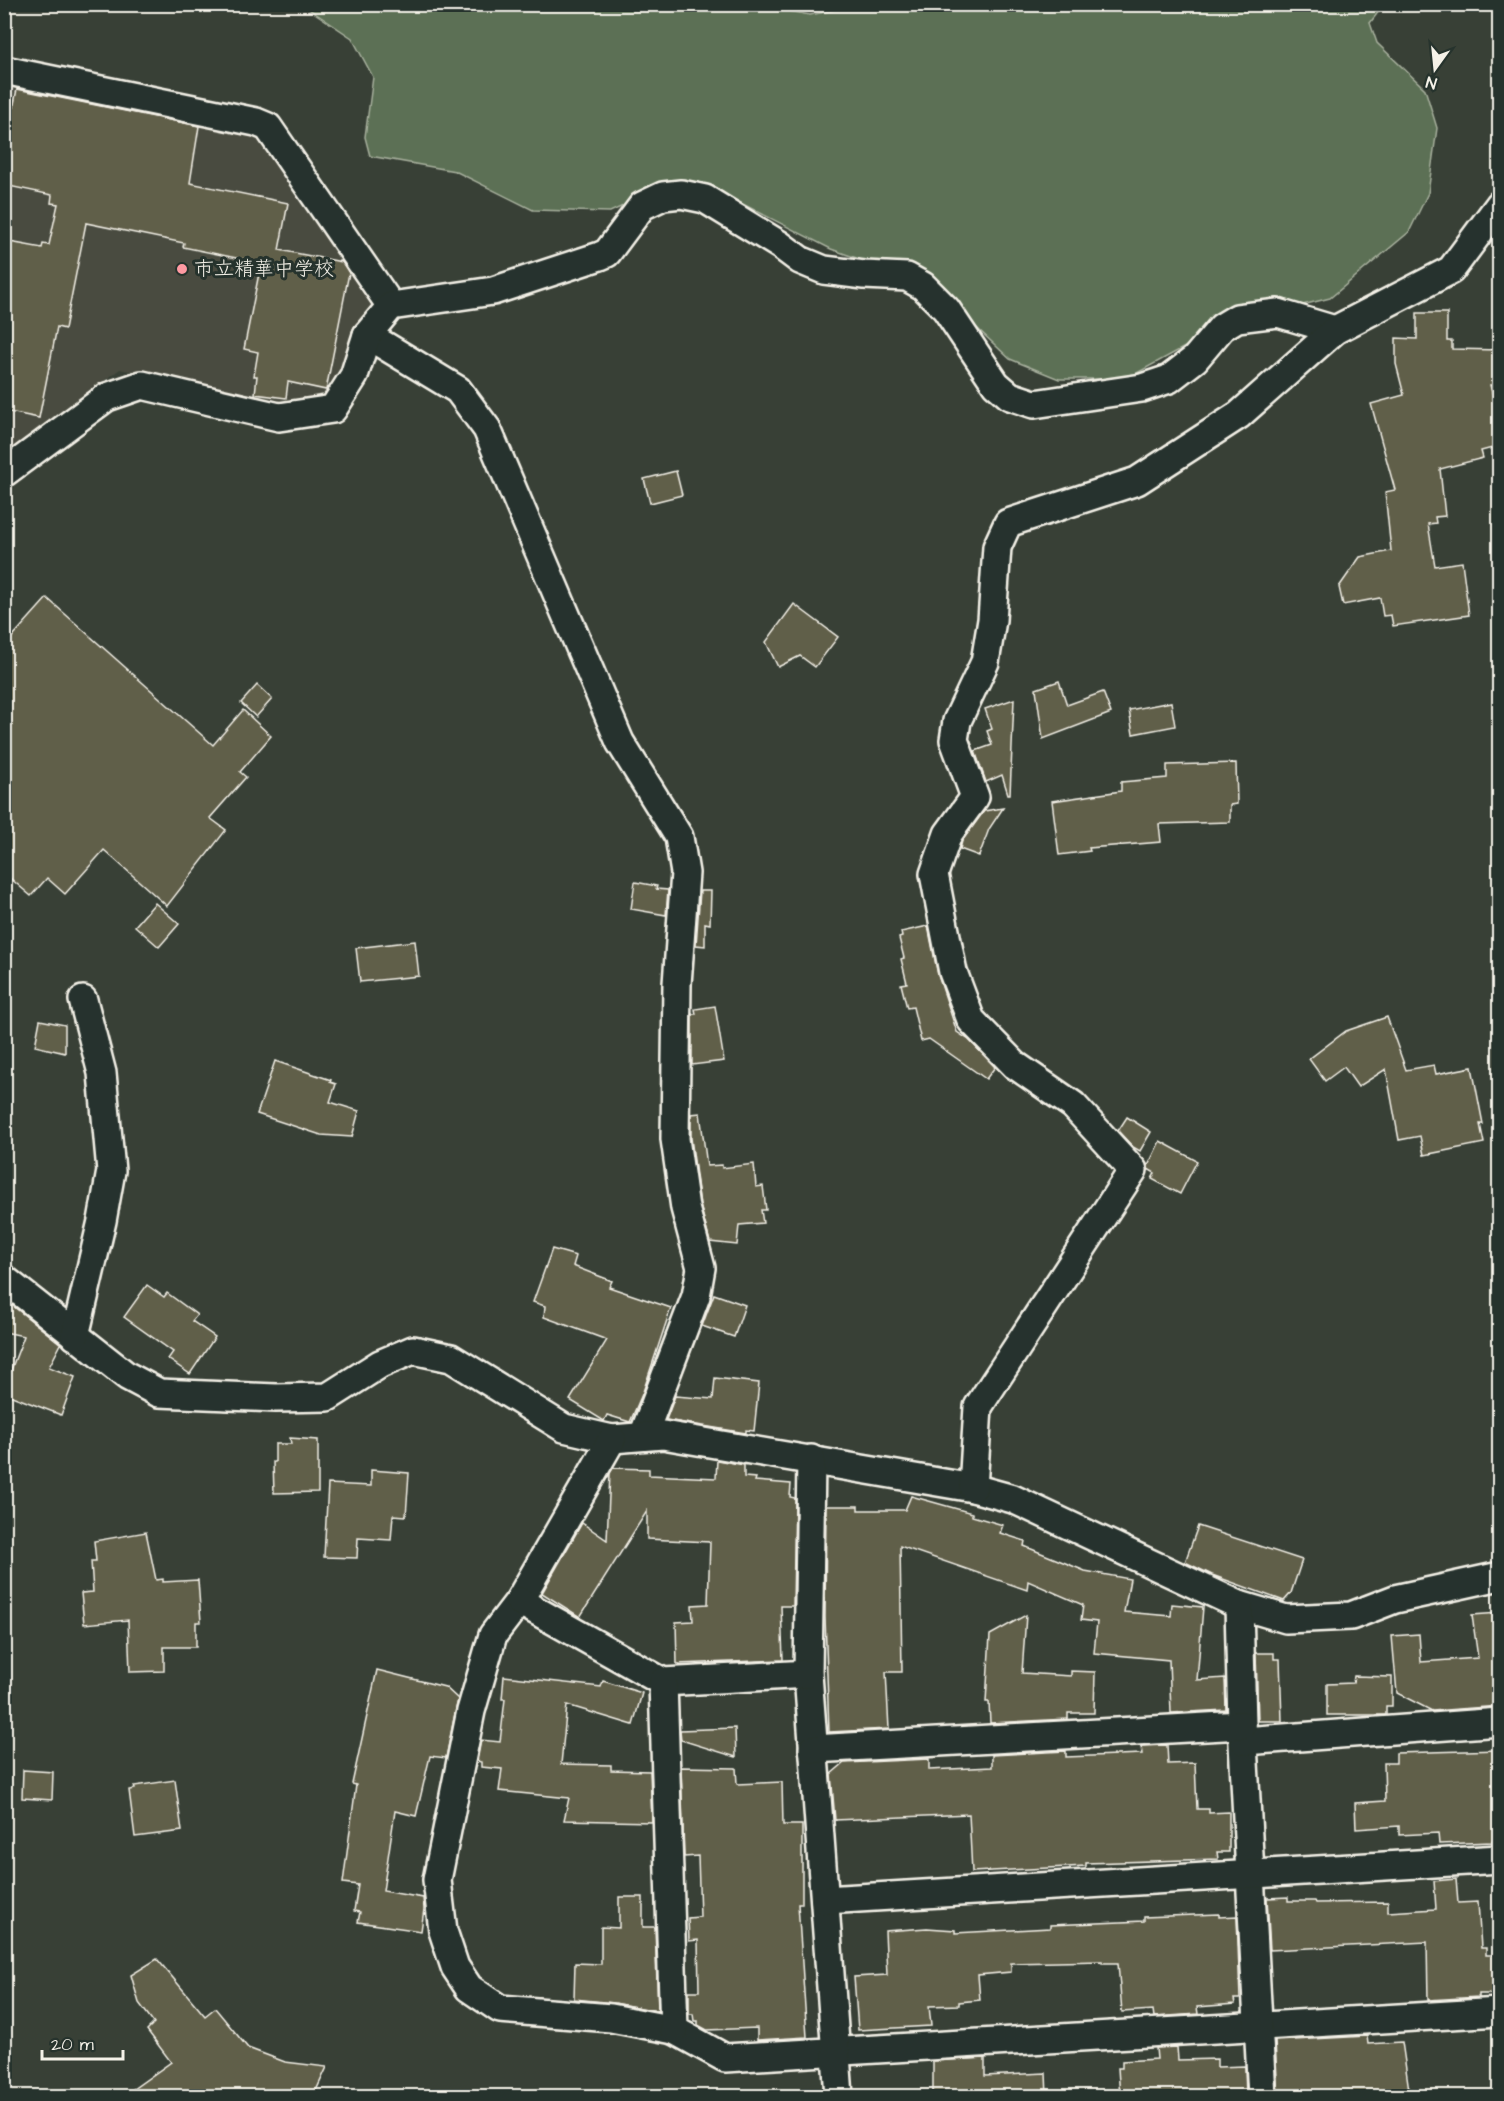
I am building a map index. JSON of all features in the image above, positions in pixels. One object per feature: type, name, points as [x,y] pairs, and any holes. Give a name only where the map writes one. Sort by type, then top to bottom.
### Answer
[{"type":"street","points":[[4,70],[255,122],[268,127],[391,306]]},
{"type":"street","points":[[4,473],[107,397],[142,385],[279,417],[333,409],[354,376],[368,335],[391,306],[493,291],[600,256],[607,253],[642,206],[663,196],[681,194],[705,199],[780,245],[800,260],[824,270],[907,277],[922,285],[945,309],[996,384],[1010,396],[1034,404],[1142,388],[1169,379],[1195,359],[1222,327],[1237,318],[1278,313],[1335,330]]},
{"type":"street","points":[[973,1488],[978,1407],[1133,1170],[1073,1105],[1015,1065],[971,1020],[953,972],[934,874],[948,834],[975,796],[954,740],[957,721],[985,662],[992,620],[997,547],[1008,523],[1137,481],[1239,415],[1335,330],[1451,270],[1500,204]]},
{"type":"street","points":[[368,335],[458,390],[487,429],[620,742],[679,837],[685,873],[677,984],[675,1139],[685,1208],[701,1268],[696,1296],[643,1436]]},
{"type":"street","points":[[75,1335],[102,1221],[111,1171],[102,1073],[82,1000]]},
{"type":"street","points":[[4,1279],[128,1376],[159,1394],[276,1398],[328,1397],[380,1364],[412,1350],[450,1358],[564,1428],[612,1438],[663,1435],[812,1459],[874,1473],[973,1488],[1013,1498],[1239,1605],[1286,1619],[1351,1616],[1395,1599],[1500,1576]]},
{"type":"street","points":[[612,1438],[519,1601],[493,1635],[471,1711],[437,1880],[443,1931],[455,1967],[469,1988],[500,2009],[611,2018],[674,2030],[725,2058],[1500,2012]]},
{"type":"street","points":[[812,1459],[808,1674],[839,2097]]},
{"type":"street","points":[[519,1601],[663,1682],[808,1674]]},
{"type":"street","points":[[1239,1605],[1243,1733],[1262,2097]]},
{"type":"street","points":[[663,1682],[674,2030]]},
{"type":"street","points":[[813,1749],[1500,1722]]},
{"type":"street","points":[[825,1900],[1500,1859]]},
{"type":"shaded area","name":"市立精華中学校","points":[[5,79],[239,130],[258,137],[269,149],[372,302],[329,401],[294,405],[214,391],[120,369],[5,457]]},
{"type":"green space","points":[[749,4],[810,15],[850,7],[853,4],[1412,5],[1382,7],[1370,23],[1377,43],[1425,89],[1437,128],[1428,193],[1409,232],[1330,298],[1227,324],[1126,379],[1059,379],[1010,359],[930,284],[831,249],[729,197],[689,189],[647,195],[610,212],[533,210],[455,171],[370,156],[365,137],[373,77],[352,38],[303,5]]},
{"type":"building","points":[[17,89],[199,126],[190,183],[288,203],[279,250],[342,262],[349,273],[326,390],[288,382],[286,398],[255,394],[257,376],[254,376],[258,352],[244,349],[261,263],[183,247],[184,243],[86,223],[65,329],[57,327],[39,418],[4,411],[4,241],[42,248],[43,244],[49,245],[58,204],[51,203],[52,195],[4,185],[4,117],[11,119]]},
{"type":"building","points":[[1417,313],[1447,313],[1447,341],[1452,341],[1452,349],[1500,350],[1500,385],[1490,385],[1500,422],[1500,446],[1481,451],[1483,458],[1440,469],[1445,516],[1435,517],[1436,523],[1428,524],[1435,566],[1462,562],[1469,615],[1393,626],[1391,615],[1383,616],[1380,598],[1343,605],[1339,587],[1360,557],[1391,551],[1385,492],[1395,490],[1371,404],[1404,395],[1396,364],[1396,338],[1417,339]]},
{"type":"building","points":[[676,471],[682,495],[650,503],[644,479]]},
{"type":"building","points":[[47,598],[213,745],[243,710],[271,736],[240,772],[246,777],[210,818],[226,830],[167,906],[104,850],[65,894],[47,878],[31,896],[4,873],[4,646]]},
{"type":"building","points":[[794,604],[838,637],[815,667],[800,656],[778,667],[766,642]]},
{"type":"building","points":[[1059,681],[1067,705],[1103,692],[1111,713],[1043,739],[1036,689]]},
{"type":"building","points":[[257,685],[272,699],[256,717],[241,703]]},
{"type":"building","points":[[1014,699],[1010,794],[1008,794],[1002,775],[986,782],[975,751],[992,745],[987,731],[992,729],[985,709]]},
{"type":"building","points":[[1171,702],[1175,726],[1133,734],[1129,710]]},
{"type":"building","points":[[1236,763],[1237,804],[1230,805],[1230,822],[1159,824],[1161,842],[1089,848],[1090,851],[1059,855],[1052,801],[1121,791],[1121,782],[1167,778],[1167,765]]},
{"type":"building","points":[[1003,808],[989,829],[979,856],[960,849],[962,841],[984,811]]},
{"type":"building","points":[[635,882],[657,886],[656,889],[668,890],[666,915],[631,909]]},
{"type":"building","points":[[700,891],[711,891],[710,924],[705,923],[705,946],[696,945]]},
{"type":"building","points":[[155,903],[179,924],[159,947],[135,926]]},
{"type":"building","points":[[928,926],[938,975],[957,1032],[969,1040],[995,1067],[986,1079],[929,1039],[921,1041],[913,1007],[907,1008],[901,984],[907,983],[899,938],[902,937],[901,932]]},
{"type":"building","points":[[415,941],[419,976],[360,982],[356,948]]},
{"type":"building","points":[[715,1006],[724,1061],[692,1065],[692,1014],[696,1014],[695,1009]]},
{"type":"building","points":[[1387,1017],[1406,1070],[1434,1065],[1436,1074],[1472,1067],[1483,1124],[1480,1124],[1484,1143],[1424,1155],[1420,1136],[1399,1140],[1386,1069],[1358,1087],[1344,1067],[1325,1081],[1309,1059],[1346,1031]]},
{"type":"building","points":[[40,1020],[65,1025],[65,1053],[35,1046]]},
{"type":"building","points":[[275,1061],[331,1080],[330,1082],[336,1084],[330,1102],[359,1111],[352,1137],[321,1135],[257,1114]]},
{"type":"building","points":[[700,1113],[707,1166],[722,1165],[722,1168],[754,1164],[756,1187],[763,1186],[766,1210],[761,1210],[763,1223],[739,1225],[737,1245],[710,1242],[700,1205],[691,1138],[691,1114]]},
{"type":"building","points":[[1127,1117],[1151,1132],[1140,1151],[1118,1131]]},
{"type":"building","points":[[1160,1141],[1197,1161],[1180,1194],[1152,1179],[1155,1173],[1148,1169]]},
{"type":"building","points":[[552,1249],[576,1256],[573,1266],[612,1281],[609,1287],[671,1308],[643,1392],[630,1422],[607,1415],[604,1421],[570,1400],[607,1340],[544,1317],[545,1306],[533,1302]]},
{"type":"building","points":[[147,1285],[164,1297],[167,1293],[197,1315],[192,1321],[215,1337],[190,1374],[168,1359],[173,1352],[124,1317]]},
{"type":"building","points":[[714,1294],[745,1305],[734,1337],[702,1326]]},
{"type":"building","points":[[4,1299],[61,1344],[49,1367],[75,1377],[61,1415],[4,1393],[24,1336],[4,1332]]},
{"type":"building","points":[[715,1378],[759,1383],[754,1431],[746,1430],[746,1433],[666,1420],[675,1396],[713,1399]]},
{"type":"building","points":[[290,1438],[318,1440],[318,1492],[274,1493],[275,1444],[291,1444]]},
{"type":"building","points":[[717,1460],[744,1465],[744,1477],[756,1478],[755,1481],[791,1484],[790,1497],[795,1498],[793,1606],[781,1606],[783,1660],[677,1664],[676,1622],[693,1621],[692,1605],[708,1604],[710,1542],[647,1539],[647,1511],[580,1617],[542,1593],[582,1523],[607,1540],[610,1473],[613,1468],[649,1469],[649,1475],[716,1478]]},
{"type":"building","points":[[371,1470],[409,1473],[406,1516],[393,1515],[391,1540],[358,1538],[357,1558],[324,1557],[328,1484],[371,1486]]},
{"type":"building","points":[[911,1496],[972,1513],[972,1516],[1003,1525],[1000,1533],[1025,1541],[1024,1546],[1085,1571],[1130,1579],[1124,1612],[1171,1616],[1172,1604],[1203,1607],[1197,1680],[1225,1678],[1226,1710],[1171,1713],[1169,1660],[1094,1653],[1097,1622],[1081,1620],[1083,1605],[1028,1581],[1027,1590],[900,1546],[902,1672],[886,1672],[889,1729],[829,1732],[825,1617],[826,1506],[858,1506],[858,1510],[905,1510]]},
{"type":"building","points":[[1198,1526],[1302,1560],[1291,1593],[1284,1601],[1212,1575],[1185,1562]]},
{"type":"building","points":[[146,1532],[156,1580],[163,1579],[163,1582],[198,1580],[201,1622],[196,1622],[196,1647],[164,1647],[164,1671],[130,1672],[128,1620],[84,1624],[81,1593],[93,1592],[91,1561],[96,1561],[94,1541]]},
{"type":"building","points":[[1500,1613],[1500,1706],[1432,1711],[1397,1693],[1392,1636],[1419,1634],[1421,1662],[1478,1658],[1472,1615]]},
{"type":"building","points":[[1026,1615],[1022,1673],[1071,1676],[1071,1671],[1095,1672],[1094,1713],[1068,1713],[1068,1719],[990,1723],[989,1702],[986,1702],[990,1635]]},
{"type":"building","points":[[1256,1653],[1274,1653],[1274,1659],[1280,1659],[1282,1721],[1258,1721]]},
{"type":"building","points":[[377,1670],[445,1687],[458,1699],[446,1758],[430,1756],[416,1816],[395,1811],[383,1891],[423,1898],[421,1931],[358,1922],[360,1912],[354,1911],[358,1885],[343,1883],[356,1785],[352,1784]]},
{"type":"building","points":[[504,1676],[601,1687],[603,1681],[642,1693],[633,1725],[567,1705],[561,1764],[611,1765],[611,1770],[650,1771],[652,1822],[564,1820],[569,1798],[499,1791],[502,1769],[481,1767],[481,1762],[477,1761],[481,1740],[500,1742],[505,1699],[502,1699]]},
{"type":"building","points":[[1354,1676],[1392,1677],[1392,1706],[1386,1706],[1386,1715],[1327,1715],[1327,1684],[1353,1683]]},
{"type":"building","points":[[735,1728],[736,1757],[681,1740],[680,1730]]},
{"type":"building","points":[[1167,1745],[1168,1764],[1195,1763],[1197,1809],[1209,1809],[1209,1813],[1229,1812],[1229,1852],[1217,1852],[1218,1859],[1086,1863],[1086,1866],[972,1872],[969,1814],[835,1820],[831,1774],[844,1763],[929,1759],[929,1770],[992,1767],[992,1755],[1066,1751],[1066,1757],[1142,1754],[1141,1746]]},
{"type":"building","points":[[1500,1750],[1500,1840],[1439,1844],[1438,1833],[1399,1835],[1399,1826],[1356,1829],[1355,1803],[1385,1801],[1384,1763],[1396,1763],[1396,1753]]},
{"type":"building","points":[[681,1767],[736,1768],[737,1784],[782,1782],[783,1825],[802,1825],[802,1904],[798,1904],[807,2037],[757,2040],[757,2028],[707,2030],[698,2025],[698,2021],[694,2021],[693,2014],[689,2014],[689,1991],[699,1991],[698,1940],[689,1941],[688,1918],[700,1917],[698,1856],[684,1857]]},
{"type":"building","points":[[23,1770],[53,1772],[52,1800],[22,1798]]},
{"type":"building","points":[[175,1780],[182,1831],[135,1837],[129,1790],[135,1789],[134,1786]]},
{"type":"building","points":[[1456,1879],[1458,1903],[1478,1902],[1481,1948],[1486,1948],[1486,1955],[1500,1955],[1500,1994],[1428,2000],[1427,1942],[1270,1950],[1267,1898],[1288,1897],[1288,1901],[1315,1901],[1316,1903],[1388,1902],[1388,1912],[1436,1909],[1434,1881]]},
{"type":"building","points":[[619,1897],[643,1897],[643,1927],[655,1927],[658,2011],[574,1999],[575,1963],[601,1964],[601,1927],[619,1928]]},
{"type":"building","points":[[1219,1914],[1219,1917],[1237,1916],[1240,1999],[1234,1999],[1235,2004],[1197,2007],[1198,2014],[1154,2017],[1153,2010],[1122,2012],[1118,1963],[1102,1963],[1102,1961],[1011,1963],[1011,1972],[978,1975],[980,2000],[959,2002],[959,2005],[929,2006],[931,2026],[858,2030],[854,1977],[887,1975],[885,1931],[927,1928],[955,1930],[955,1933],[1050,1928],[1050,1925],[1144,1921],[1144,1917]]},
{"type":"building","points":[[157,1959],[205,2016],[215,2008],[248,2048],[285,2062],[327,2067],[313,2097],[122,2097],[171,2062],[147,2030],[154,2023],[139,2003],[131,1975]]},
{"type":"building","points":[[1367,2036],[1368,2044],[1402,2042],[1410,2097],[1278,2097],[1275,2041]]},
{"type":"building","points":[[1177,2047],[1178,2060],[1217,2059],[1217,2067],[1245,2066],[1246,2097],[1184,2097],[1184,2093],[1160,2097],[1120,2097],[1118,2068],[1122,2068],[1122,2061],[1157,2059],[1156,2048]]},
{"type":"building","points":[[985,2058],[985,2076],[1046,2073],[1047,2097],[933,2097],[933,2061]]},
{"type":"place","name":"市立精華中学校","points":[[182,269]]}]
